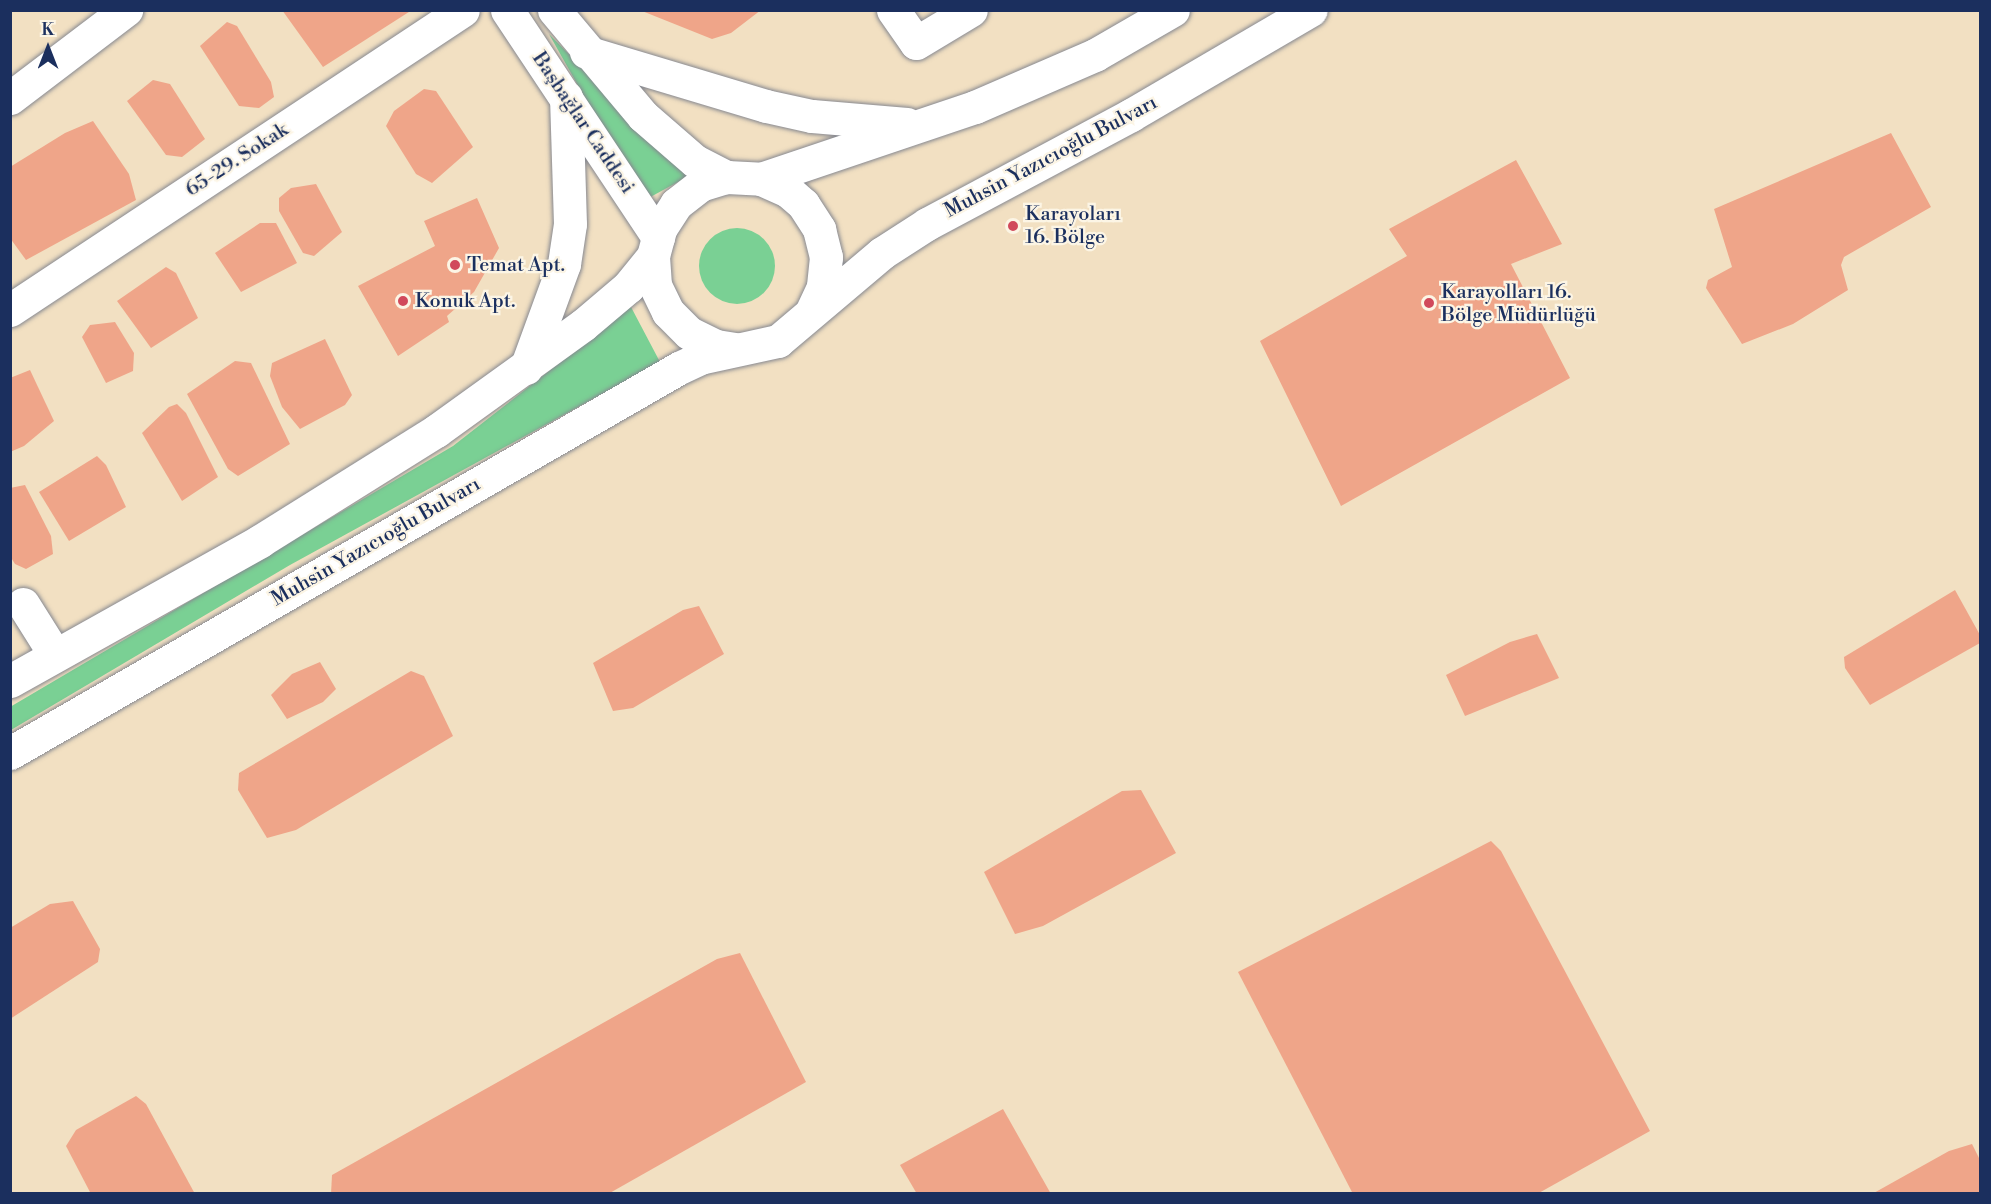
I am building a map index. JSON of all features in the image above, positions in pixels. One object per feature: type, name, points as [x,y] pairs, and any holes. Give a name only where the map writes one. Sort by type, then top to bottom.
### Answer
[{"type":"main road","points":[[10,98],[126,10]]},
{"type":"main road","name":"65-29. Sokak","points":[[10,310],[463,10]]},
{"type":"main road","name":"Başbağlar Caddesi","points":[[507,10],[566,97],[656,246]]},
{"type":"main road","name":"Başbağlar Caddesi","points":[[554,10],[586,52],[644,116],[695,161],[727,177]]},
{"type":"main road","points":[[893,10],[916,43],[971,10]]},
{"type":"main road","name":"Muhsin Yazıcıoğlu Bulvarı","points":[[761,179],[927,124],[1095,55],[1173,10]]},
{"type":"main road","name":"Muhsin Yazıcıoğlu Bulvarı","points":[[10,753],[679,368],[700,358],[778,341],[882,253],[927,224],[1131,115],[1311,10]]},
{"type":"main road","points":[[586,52],[680,83],[812,116],[927,124]]},
{"type":"main road","points":[[525,368],[556,286],[569,232],[571,164],[566,97]]},
{"type":"main road","name":"Muhsin Yazıcıoğlu Bulvarı","points":[[10,681],[260,542],[436,430],[525,368],[628,287],[656,246],[664,220],[683,196],[700,185],[727,177],[761,179],[788,191],[803,204],[823,238],[825,278],[815,306],[803,322]]},
{"type":"main road","name":"Muhsin Yazıcıoğlu Bulvarı","points":[[656,246],[659,294],[681,327],[716,346],[748,349]]},
{"type":"main road","points":[[23,604],[55,655]]},
{"type":"green space","points":[[549,34],[689,176],[643,201]]},
{"type":"green space","points":[[737,228],[752,231],[764,239],[772,251],[775,266],[772,281],[764,293],[752,301],[737,304],[722,301],[710,293],[702,281],[699,266],[702,251],[710,239],[722,231]]},
{"type":"green space","points":[[631,307],[660,362],[290,565],[11,730],[10,707],[453,446]]},
{"type":"building","points":[[282,10],[412,10],[323,67]]},
{"type":"building","points":[[761,10],[731,33],[712,39],[642,11]]},
{"type":"building","points":[[227,22],[237,26],[271,82],[274,97],[259,108],[239,106],[200,46]]},
{"type":"building","points":[[153,80],[170,84],[205,139],[182,157],[166,155],[127,101]]},
{"type":"building","points":[[424,89],[436,91],[473,147],[432,183],[416,174],[386,126],[394,111]]},
{"type":"building","points":[[93,121],[129,174],[136,200],[26,260],[10,238],[10,167],[65,133]]},
{"type":"building","points":[[1891,133],[1931,207],[1844,257],[1841,265],[1848,290],[1793,324],[1742,344],[1706,288],[1708,280],[1732,267],[1714,209]]},
{"type":"building","name":"Karayolları 16. Bölge Müdürlüğü","points":[[1516,160],[1562,244],[1511,264],[1570,378],[1341,506],[1260,341],[1407,256],[1389,229]]},
{"type":"building","points":[[316,184],[342,232],[314,256],[303,253],[279,211],[279,198],[291,188]]},
{"type":"building","points":[[477,198],[499,248],[474,292],[447,316],[449,322],[398,356],[358,286],[435,246],[424,221]]},
{"type":"building","points":[[260,223],[276,223],[297,263],[241,292],[215,253]]},
{"type":"building","points":[[166,267],[176,273],[198,318],[151,348],[117,301]]},
{"type":"building","points":[[115,322],[134,353],[133,371],[106,383],[82,337],[90,325]]},
{"type":"building","points":[[325,339],[352,395],[345,405],[300,429],[282,407],[270,376],[272,363]]},
{"type":"building","points":[[235,361],[251,363],[290,444],[238,476],[228,469],[187,394]]},
{"type":"building","points":[[30,370],[54,421],[24,446],[10,452],[10,378]]},
{"type":"building","points":[[177,404],[186,413],[218,477],[182,501],[142,433],[169,407]]},
{"type":"building","points":[[97,456],[106,465],[126,507],[69,541],[39,492]]},
{"type":"building","points":[[25,485],[51,536],[53,554],[26,569],[15,564],[10,556],[10,488]]},
{"type":"building","points":[[1955,590],[1980,635],[1980,643],[1870,705],[1845,668],[1844,657]]},
{"type":"building","points":[[699,606],[724,654],[633,708],[613,711],[593,663],[683,610]]},
{"type":"building","points":[[1537,634],[1559,678],[1465,716],[1446,675],[1510,642]]},
{"type":"building","points":[[320,662],[336,689],[323,702],[287,719],[271,695],[292,674]]},
{"type":"building","points":[[411,671],[424,676],[453,736],[296,830],[267,838],[238,790],[239,773]]},
{"type":"building","points":[[1141,790],[1176,853],[1043,926],[1015,934],[984,872],[1122,791]]},
{"type":"building","points":[[1491,841],[1501,851],[1650,1131],[1537,1194],[1353,1194],[1238,972]]},
{"type":"building","points":[[73,901],[100,949],[98,962],[10,1019],[10,928],[50,904]]},
{"type":"building","points":[[740,953],[806,1082],[608,1194],[331,1194],[332,1175],[717,959]]},
{"type":"building","points":[[136,1096],[146,1104],[195,1194],[91,1194],[66,1146],[76,1130]]},
{"type":"building","points":[[1003,1109],[1051,1194],[917,1194],[900,1165]]},
{"type":"building","points":[[1972,1144],[1980,1160],[1980,1194],[1872,1194],[1949,1151]]},
{"type":"place","name":"Karayoları 16. Bölge","points":[[1013,226]]},
{"type":"place","name":"Temat Apt.","points":[[455,265]]},
{"type":"place","name":"Konuk Apt.","points":[[403,301]]},
{"type":"place","name":"Karayolları 16. Bölge Müdürlüğü","points":[[1429,303]]}]
